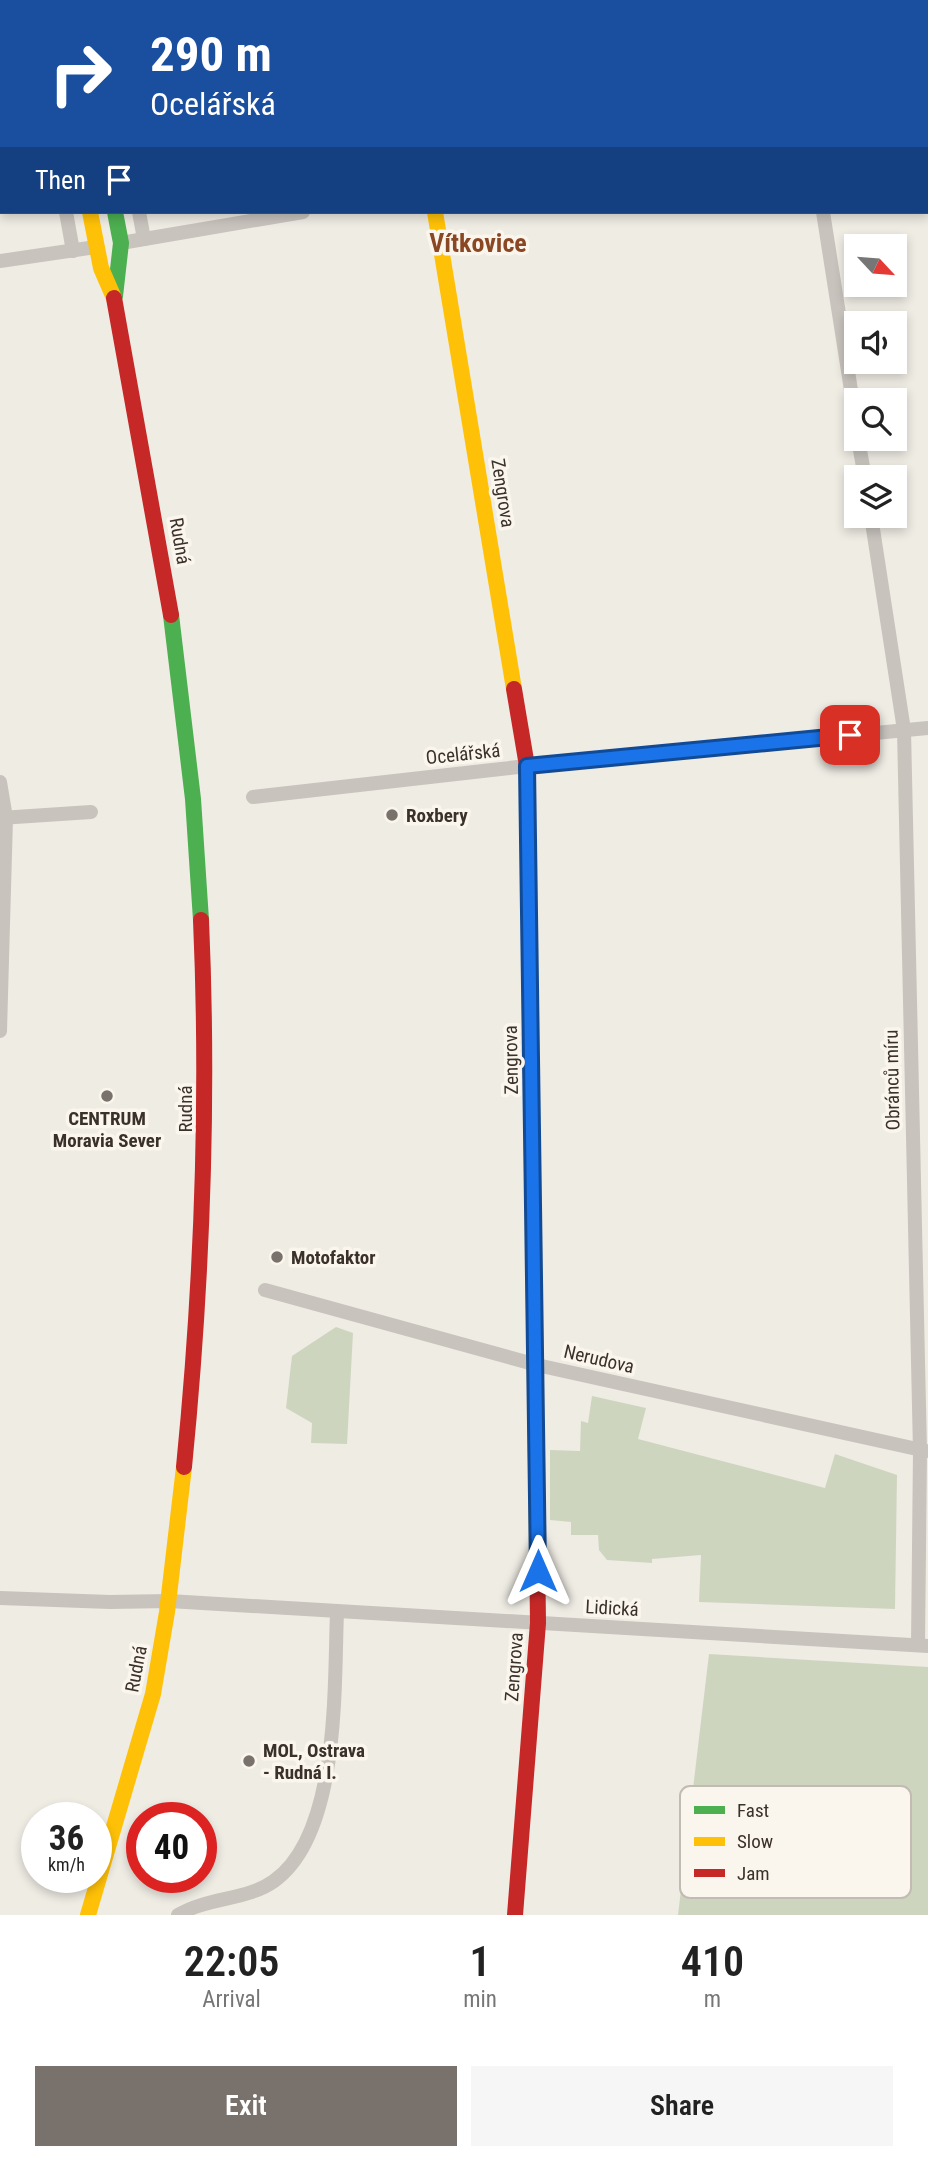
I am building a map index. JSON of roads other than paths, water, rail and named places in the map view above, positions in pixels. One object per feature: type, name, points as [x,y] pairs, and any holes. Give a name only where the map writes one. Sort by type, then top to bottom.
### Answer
[{"type":"main road","name":"Rudná","points":[[90,214],[96,247],[108,288],[114,298]]},
{"type":"main road","name":"Rudná","points":[[88,1915],[152,1696],[169,1601],[191,1403],[204,1233],[205,969],[194,807],[183,698],[162,556],[114,298],[121,243],[116,214]]},
{"type":"main road","name":"Zengrova","points":[[435,214],[527,766],[537,1365],[538,1623],[515,1915]]},
{"type":"street","points":[[66,214],[73,251]]},
{"type":"street","points":[[139,214],[144,239]]},
{"type":"street","points":[[121,243],[291,214]]},
{"type":"street","points":[[823,214],[851,388]]},
{"type":"street","points":[[0,261],[96,247]]},
{"type":"street","name":"Obránců míru","points":[[873,528],[904,730],[924,1451],[923,1645]]},
{"type":"street","name":"Ocelářská","points":[[253,797],[527,766],[928,728]]},
{"type":"street","points":[[0,782],[3,818],[0,1031]]},
{"type":"street","points":[[3,818],[91,812]]},
{"type":"street","name":"Nerudova","points":[[265,1290],[537,1365],[924,1451]]},
{"type":"street","name":"Lidická","points":[[0,1598],[169,1601],[923,1645]]},
{"type":"street","points":[[178,1915],[199,1904],[272,1883],[303,1847],[324,1784],[332,1738],[337,1612]]},
{"type":"place","name":"Roxbery","points":[[392,815]]},
{"type":"place","name":"CENTRUM Moravia Sever","points":[[107,1096]]},
{"type":"place","name":"Motofaktor","points":[[277,1257]]},
{"type":"place","name":"MOL, Ostrava - Rudná I.","points":[[249,1761]]},
{"type":"district","name":"Vítkovice","points":[[478,243]]}]
